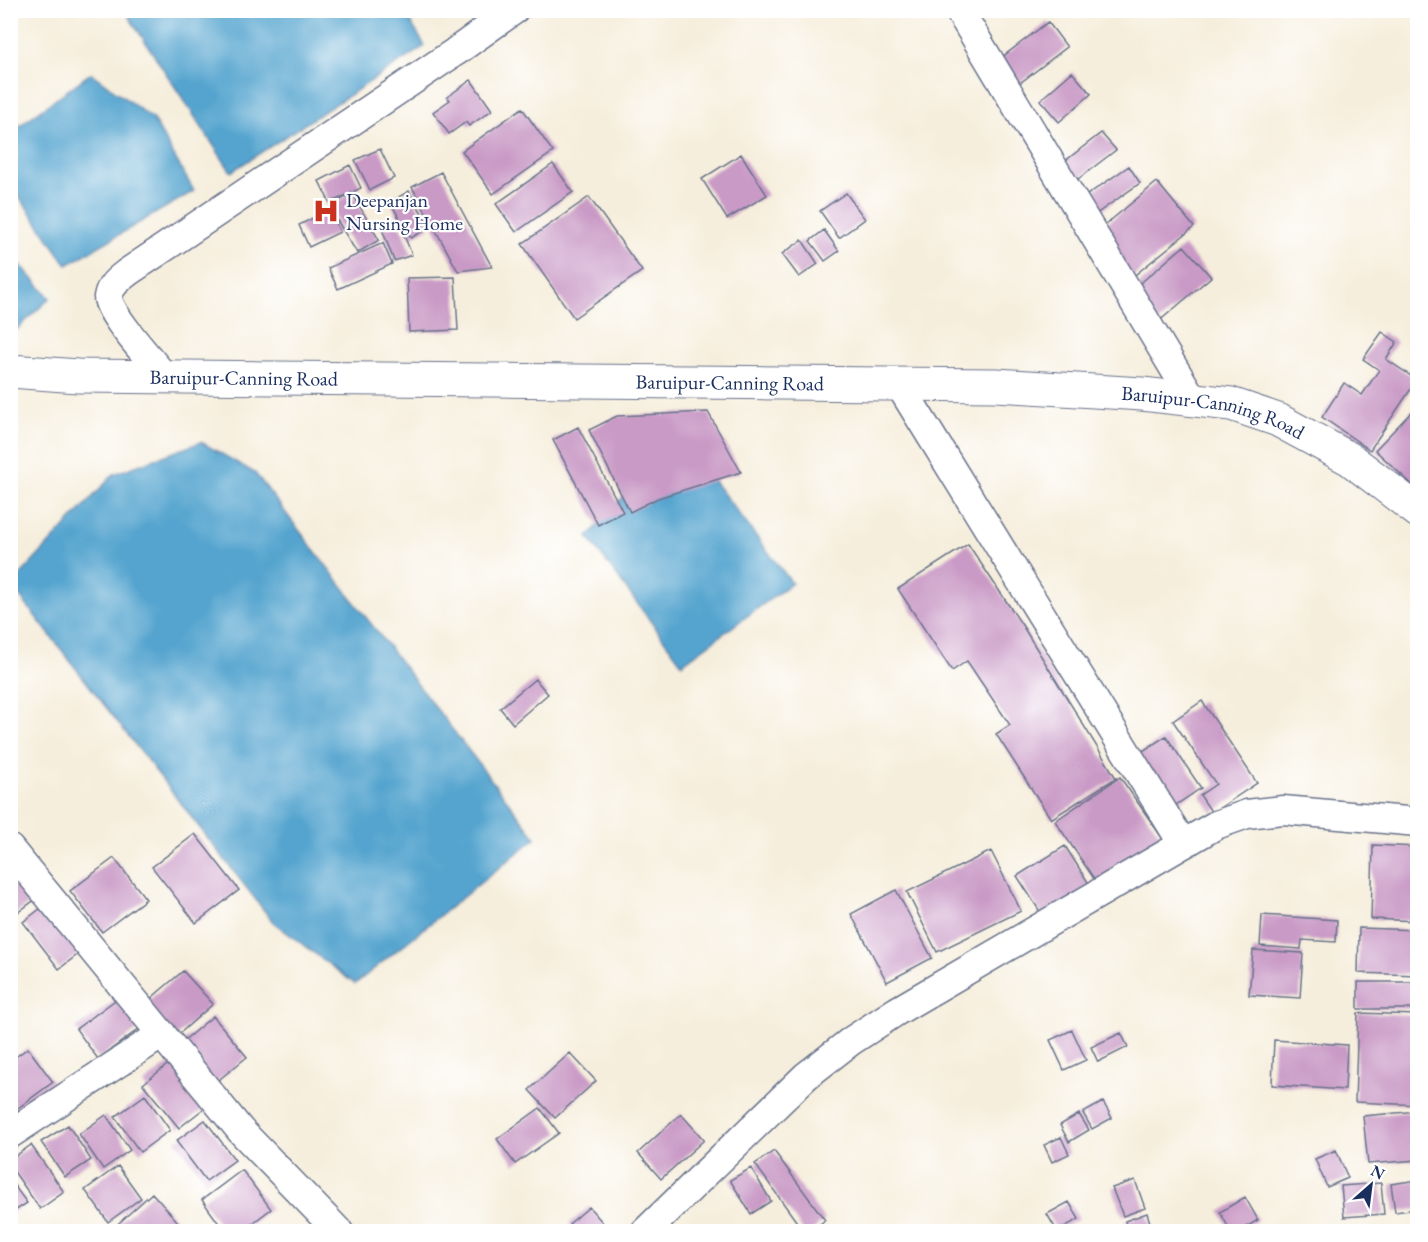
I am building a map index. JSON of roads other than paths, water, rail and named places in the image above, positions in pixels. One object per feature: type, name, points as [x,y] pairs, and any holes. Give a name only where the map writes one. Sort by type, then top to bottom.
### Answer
[{"type":"main road","name":"Baruipur-Canning Road","points":[[10,371],[78,376],[1007,385],[1142,394],[1231,404],[1278,420],[1350,459],[1418,511]]},
{"type":"street","points":[[165,377],[114,315],[108,299],[111,286],[128,272],[514,10]]},
{"type":"street","points":[[959,10],[1193,400]]},
{"type":"street","points":[[898,384],[1183,844]]},
{"type":"street","points":[[645,1232],[806,1076],[851,1041],[897,1011],[1215,825],[1247,814],[1283,810],[1418,822]]},
{"type":"street","points":[[10,849],[241,1131],[339,1232]]},
{"type":"street","points":[[10,1134],[162,1034]]},
{"type":"water","points":[[125,11],[404,11],[425,46],[231,172]]},
{"type":"water","points":[[91,73],[153,119],[194,191],[67,265],[11,185],[11,132]]},
{"type":"water","points":[[10,253],[50,298],[11,335],[10,335]]},
{"type":"water","points":[[201,442],[255,473],[536,838],[355,984],[273,922],[11,585],[114,474]]},
{"type":"water","points":[[700,463],[792,583],[682,664],[588,537],[643,474]]},
{"type":"place","name":"Deepanjan Nursing Home","points":[[326,211]]}]
